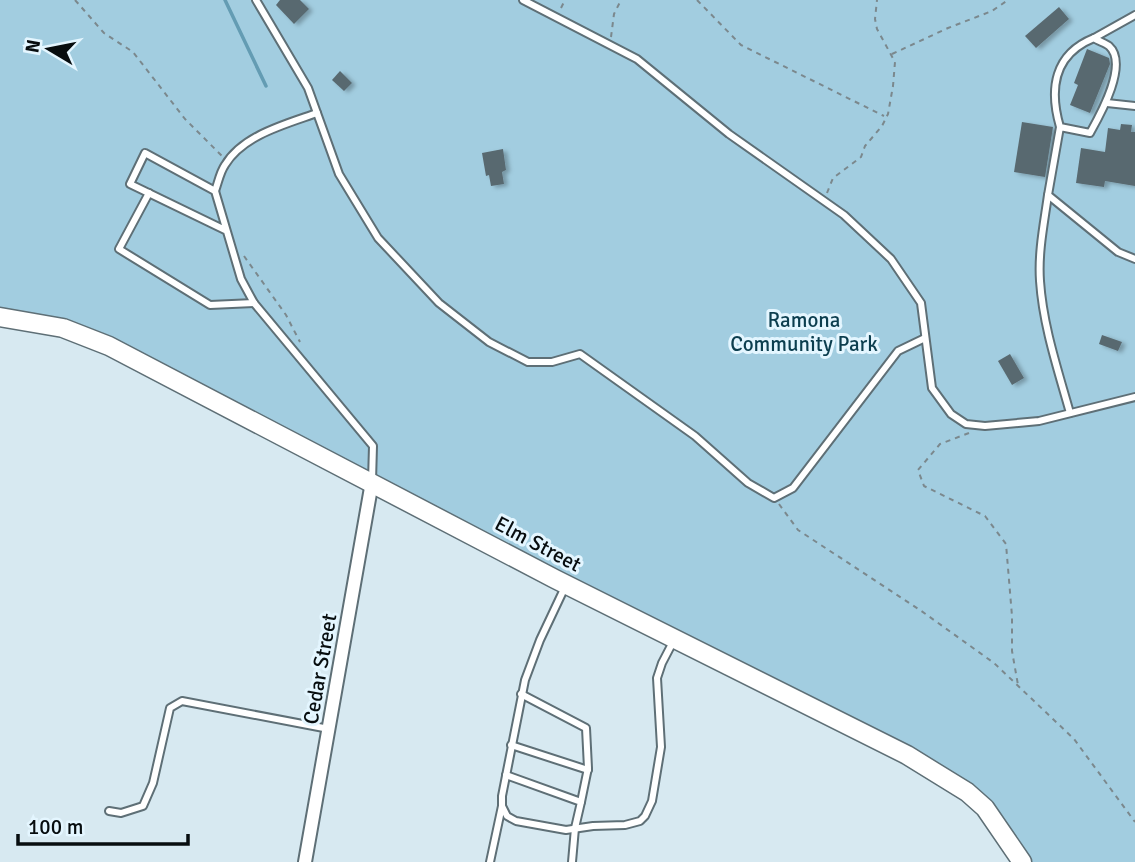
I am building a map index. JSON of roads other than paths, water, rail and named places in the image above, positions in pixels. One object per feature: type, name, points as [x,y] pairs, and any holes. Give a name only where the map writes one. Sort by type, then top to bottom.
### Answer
[{"type":"street","name":"Elm Street","points":[[0,317],[63,328],[109,346],[566,584],[907,755],[967,792],[985,808],[1022,862]]},
{"type":"street","name":"Cedar Street","points":[[305,862],[372,482]]},
{"type":"lane","points":[[256,0],[308,88],[339,174],[378,238],[439,303],[489,342],[528,362],[552,362],[580,354],[695,436],[747,483],[774,498],[793,488],[898,351],[925,338]]},
{"type":"lane","points":[[523,0],[637,59],[729,134],[844,215],[891,259],[920,303],[932,388],[951,414],[966,424],[1039,421],[1135,397]]},
{"type":"lane","points":[[1070,413],[1051,346],[1040,283],[1040,252],[1060,127],[1056,77],[1064,59],[1079,44],[1135,15]]},
{"type":"lane","points":[[1060,127],[1090,133],[1107,103],[1115,57],[1109,46],[1094,38]]},
{"type":"lane","points":[[1107,103],[1135,106]]},
{"type":"lane","points":[[317,113],[243,145],[227,162],[215,191],[241,279],[254,303],[373,446],[372,482]]},
{"type":"lane","points":[[215,191],[145,153],[130,184],[225,230]]},
{"type":"lane","points":[[149,193],[119,249],[210,305],[254,303]]},
{"type":"lane","points":[[1048,195],[1118,252],[1135,259]]},
{"type":"lane","points":[[490,862],[522,694],[540,640],[566,584]]},
{"type":"lane","points":[[502,806],[507,816],[516,821],[566,830],[634,824],[645,816],[652,801],[661,747],[657,678],[675,639]]},
{"type":"lane","points":[[522,694],[586,728],[588,770],[575,828],[572,862]]},
{"type":"lane","points":[[109,811],[121,813],[143,806],[153,783],[170,708],[175,703],[182,701],[329,730]]},
{"type":"lane","points":[[512,745],[588,770]]},
{"type":"lane","points":[[506,775],[581,802]]},
{"type":"waterway","points":[[225,0],[266,86]]},
{"type":"park label","name":"Ramona Community Park","points":[[804,332]]}]
